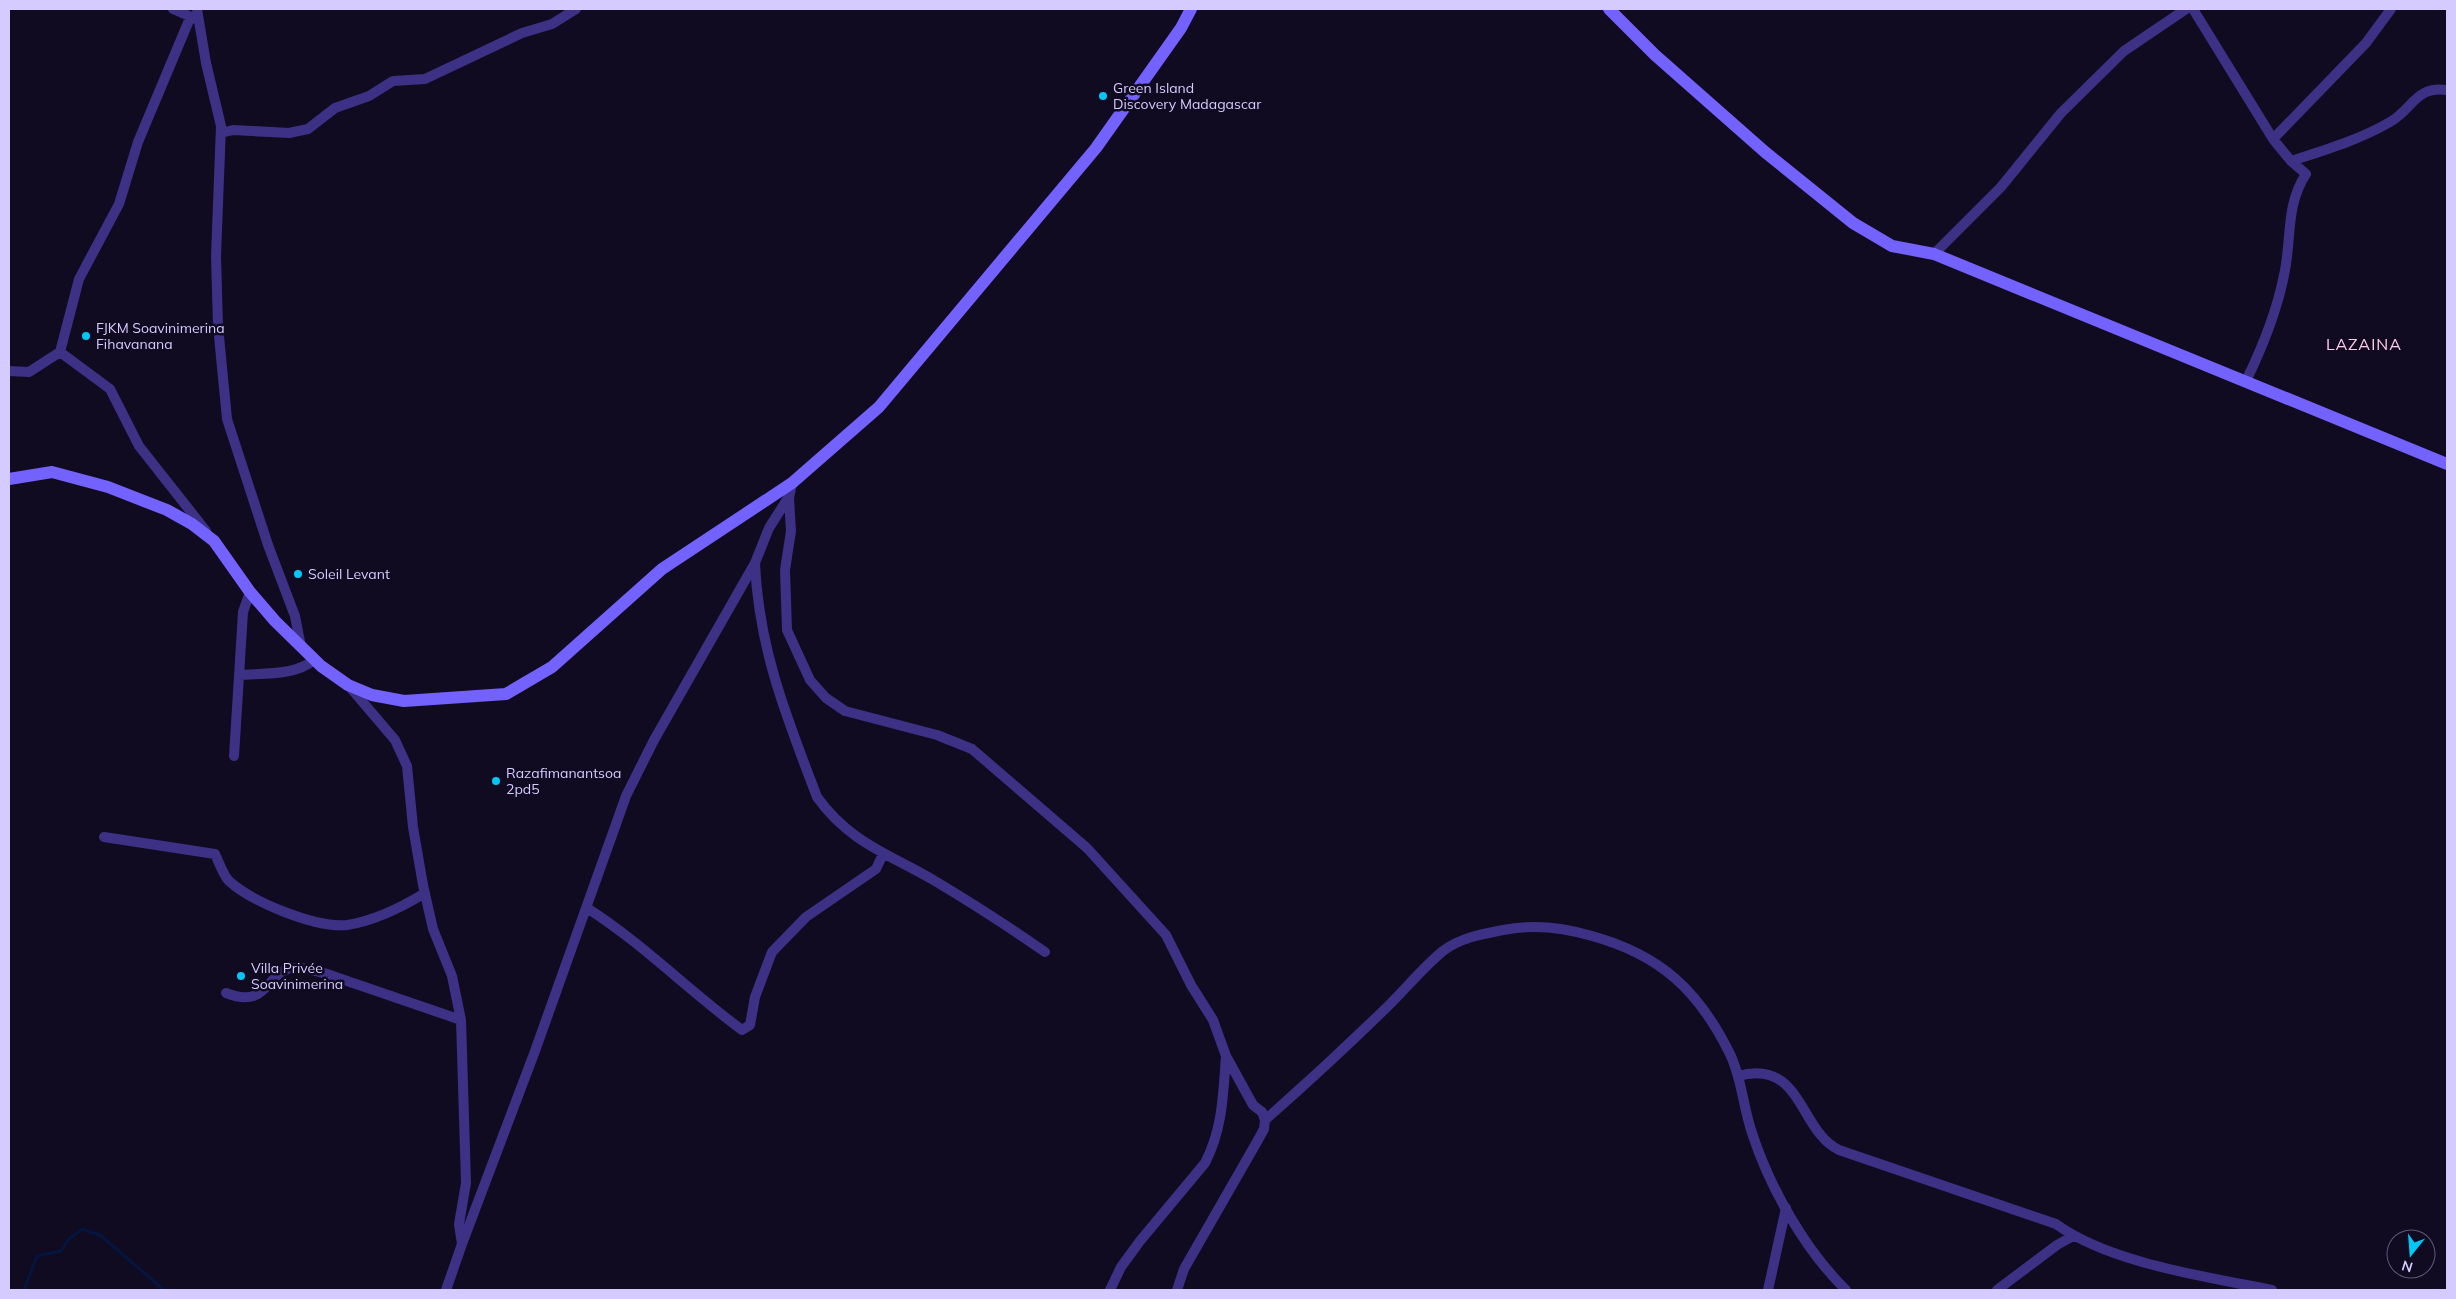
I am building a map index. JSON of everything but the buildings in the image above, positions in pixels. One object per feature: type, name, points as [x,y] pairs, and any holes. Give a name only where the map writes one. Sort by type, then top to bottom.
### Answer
[{"type":"main road","points":[[9,479],[52,472],[108,487],[167,510],[192,524],[214,541],[250,592],[300,647],[314,660],[348,685],[372,695],[404,701],[506,694],[552,667],[662,569],[792,483],[879,407],[1062,192],[1124,112],[1181,28],[1191,9]]},
{"type":"main road","points":[[1609,9],[1656,55],[1758,146],[1853,222],[1892,246],[1934,254],[2447,464]]},
{"type":"street","points":[[173,9],[195,15]]},
{"type":"street","points":[[221,132],[233,130],[289,133],[308,129],[335,108],[369,96],[393,81],[425,79],[506,40],[552,24],[576,9]]},
{"type":"street","points":[[1934,254],[2001,187],[2061,113],[2124,51],[2186,9]]},
{"type":"street","points":[[2193,9],[2274,139],[2291,161],[2306,174],[2299,185],[2292,205],[2284,275],[2272,318],[2246,381]]},
{"type":"street","points":[[2274,139],[2366,43],[2391,9]]},
{"type":"street","points":[[195,15],[221,132],[216,256],[218,326],[227,419],[268,545],[296,616],[300,647]]},
{"type":"street","points":[[9,371],[29,372],[60,352],[80,279],[119,204],[138,142],[195,15]]},
{"type":"street","points":[[2291,161],[2358,139],[2390,122],[2414,100],[2429,90],[2447,90]]},
{"type":"street","points":[[60,352],[110,389],[139,446],[214,541]]},
{"type":"street","points":[[792,483],[789,498],[791,531],[785,570],[787,630],[810,680],[826,698],[845,711],[865,718],[937,735],[972,749],[1059,822],[1128,890],[1166,935],[1191,986],[1213,1020],[1226,1056],[1253,1105],[1262,1112],[1265,1120],[1264,1129],[1184,1269],[1177,1290]]},
{"type":"street","points":[[446,1290],[587,908],[626,796],[659,732],[755,563],[769,528],[789,498]]},
{"type":"street","points":[[755,563],[757,604],[776,690],[817,797],[828,813],[858,839],[882,854],[936,882],[1045,952]]},
{"type":"street","points":[[234,756],[243,612],[250,592]]},
{"type":"street","points":[[239,675],[287,672],[307,666],[314,660]]},
{"type":"street","points":[[348,685],[395,740],[407,766],[413,826],[425,893],[433,929],[452,976],[461,1020],[466,1184],[459,1224],[462,1244]]},
{"type":"street","points":[[104,836],[215,854],[228,880],[262,903],[324,923],[354,923],[387,913],[425,893]]},
{"type":"street","points":[[587,908],[644,948],[690,989],[742,1030],[750,1025],[755,997],[772,952],[806,917],[876,869],[882,854]]},
{"type":"street","points":[[1265,1120],[1359,1034],[1443,951],[1473,936],[1514,928],[1554,927],[1612,941],[1638,951],[1681,984],[1705,1010],[1731,1056],[1738,1076],[1751,1131],[1766,1171],[1786,1208],[1815,1252],[1846,1290]]},
{"type":"street","points":[[226,993],[241,999],[251,998],[260,994],[284,971],[300,968],[331,976],[461,1020]]},
{"type":"street","points":[[1110,1290],[1121,1267],[1205,1163],[1220,1125],[1226,1056]]},
{"type":"street","points":[[1738,1076],[1751,1072],[1774,1076],[1802,1104],[1821,1137],[1829,1146],[2056,1224],[2073,1236],[2113,1252],[2165,1267],[2272,1290]]},
{"type":"street","points":[[1768,1290],[1786,1208]]},
{"type":"street","points":[[1997,1290],[2057,1245],[2073,1236]]},
{"type":"waterway","points":[[24,1290],[37,1256],[61,1251],[69,1239],[82,1229],[100,1235],[164,1290]]},
{"type":"place","name":"Green Island Discovery Madagascar","points":[[1103,96]]},
{"type":"place","name":"FJKM Soavinimerina Fihavanana","points":[[86,336]]},
{"type":"place","name":"Soleil Levant","points":[[298,574]]},
{"type":"place","name":"Razafimanantsoa 2pd5","points":[[496,781]]},
{"type":"place","name":"Villa Privée Soavinimerina","points":[[241,976]]},
{"type":"district","name":"LAZAINA","points":[[2364,344]]}]
